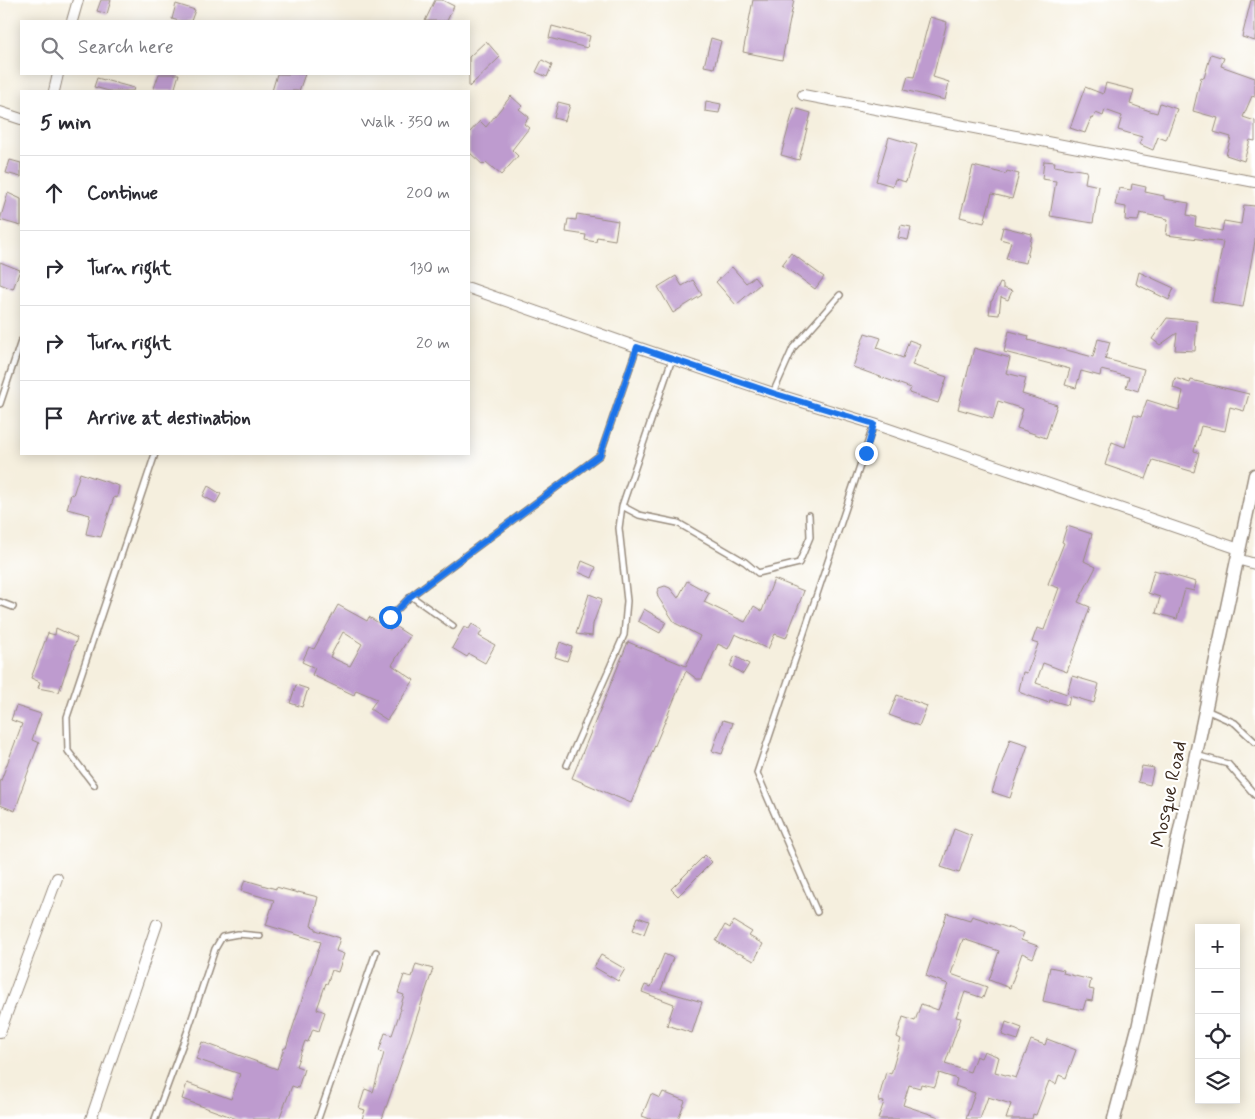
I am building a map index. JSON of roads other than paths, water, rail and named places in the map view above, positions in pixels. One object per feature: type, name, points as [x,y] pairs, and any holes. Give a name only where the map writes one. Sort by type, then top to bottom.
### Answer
[{"type":"street","points":[[72,20],[78,0]]},
{"type":"street","points":[[54,90],[58,75]]},
{"type":"street","points":[[802,95],[1255,182]]},
{"type":"street","points":[[0,112],[20,119]]},
{"type":"street","points":[[470,288],[773,393],[874,424],[1238,554],[1255,564]]},
{"type":"street","name":"Mosque Road","points":[[1114,1119],[1138,1028],[1255,475]]},
{"type":"street","points":[[0,1032],[56,878]]},
{"type":"street","points":[[91,1119],[156,924]]},
{"type":"lane","points":[[773,393],[793,348],[840,295]]},
{"type":"lane","points":[[0,404],[20,344]]},
{"type":"lane","points":[[390,617],[411,596],[600,455],[637,347]]},
{"type":"lane","points":[[567,765],[624,635],[627,601],[619,528],[622,506],[672,359]]},
{"type":"lane","points":[[817,912],[757,773],[874,424]]},
{"type":"lane","points":[[94,785],[68,750],[67,717],[155,455]]},
{"type":"lane","points":[[622,506],[639,515],[678,523],[746,562],[758,573],[799,563],[810,537],[809,515]]},
{"type":"lane","points":[[411,596],[453,626]]},
{"type":"lane","points":[[0,602],[13,607]]},
{"type":"lane","points":[[1205,709],[1235,723],[1255,742]]},
{"type":"lane","points":[[1196,755],[1228,764],[1255,795]]},
{"type":"lane","points":[[156,1119],[215,949],[222,937],[238,934],[260,936]]},
{"type":"lane","points":[[318,1119],[376,952]]}]
